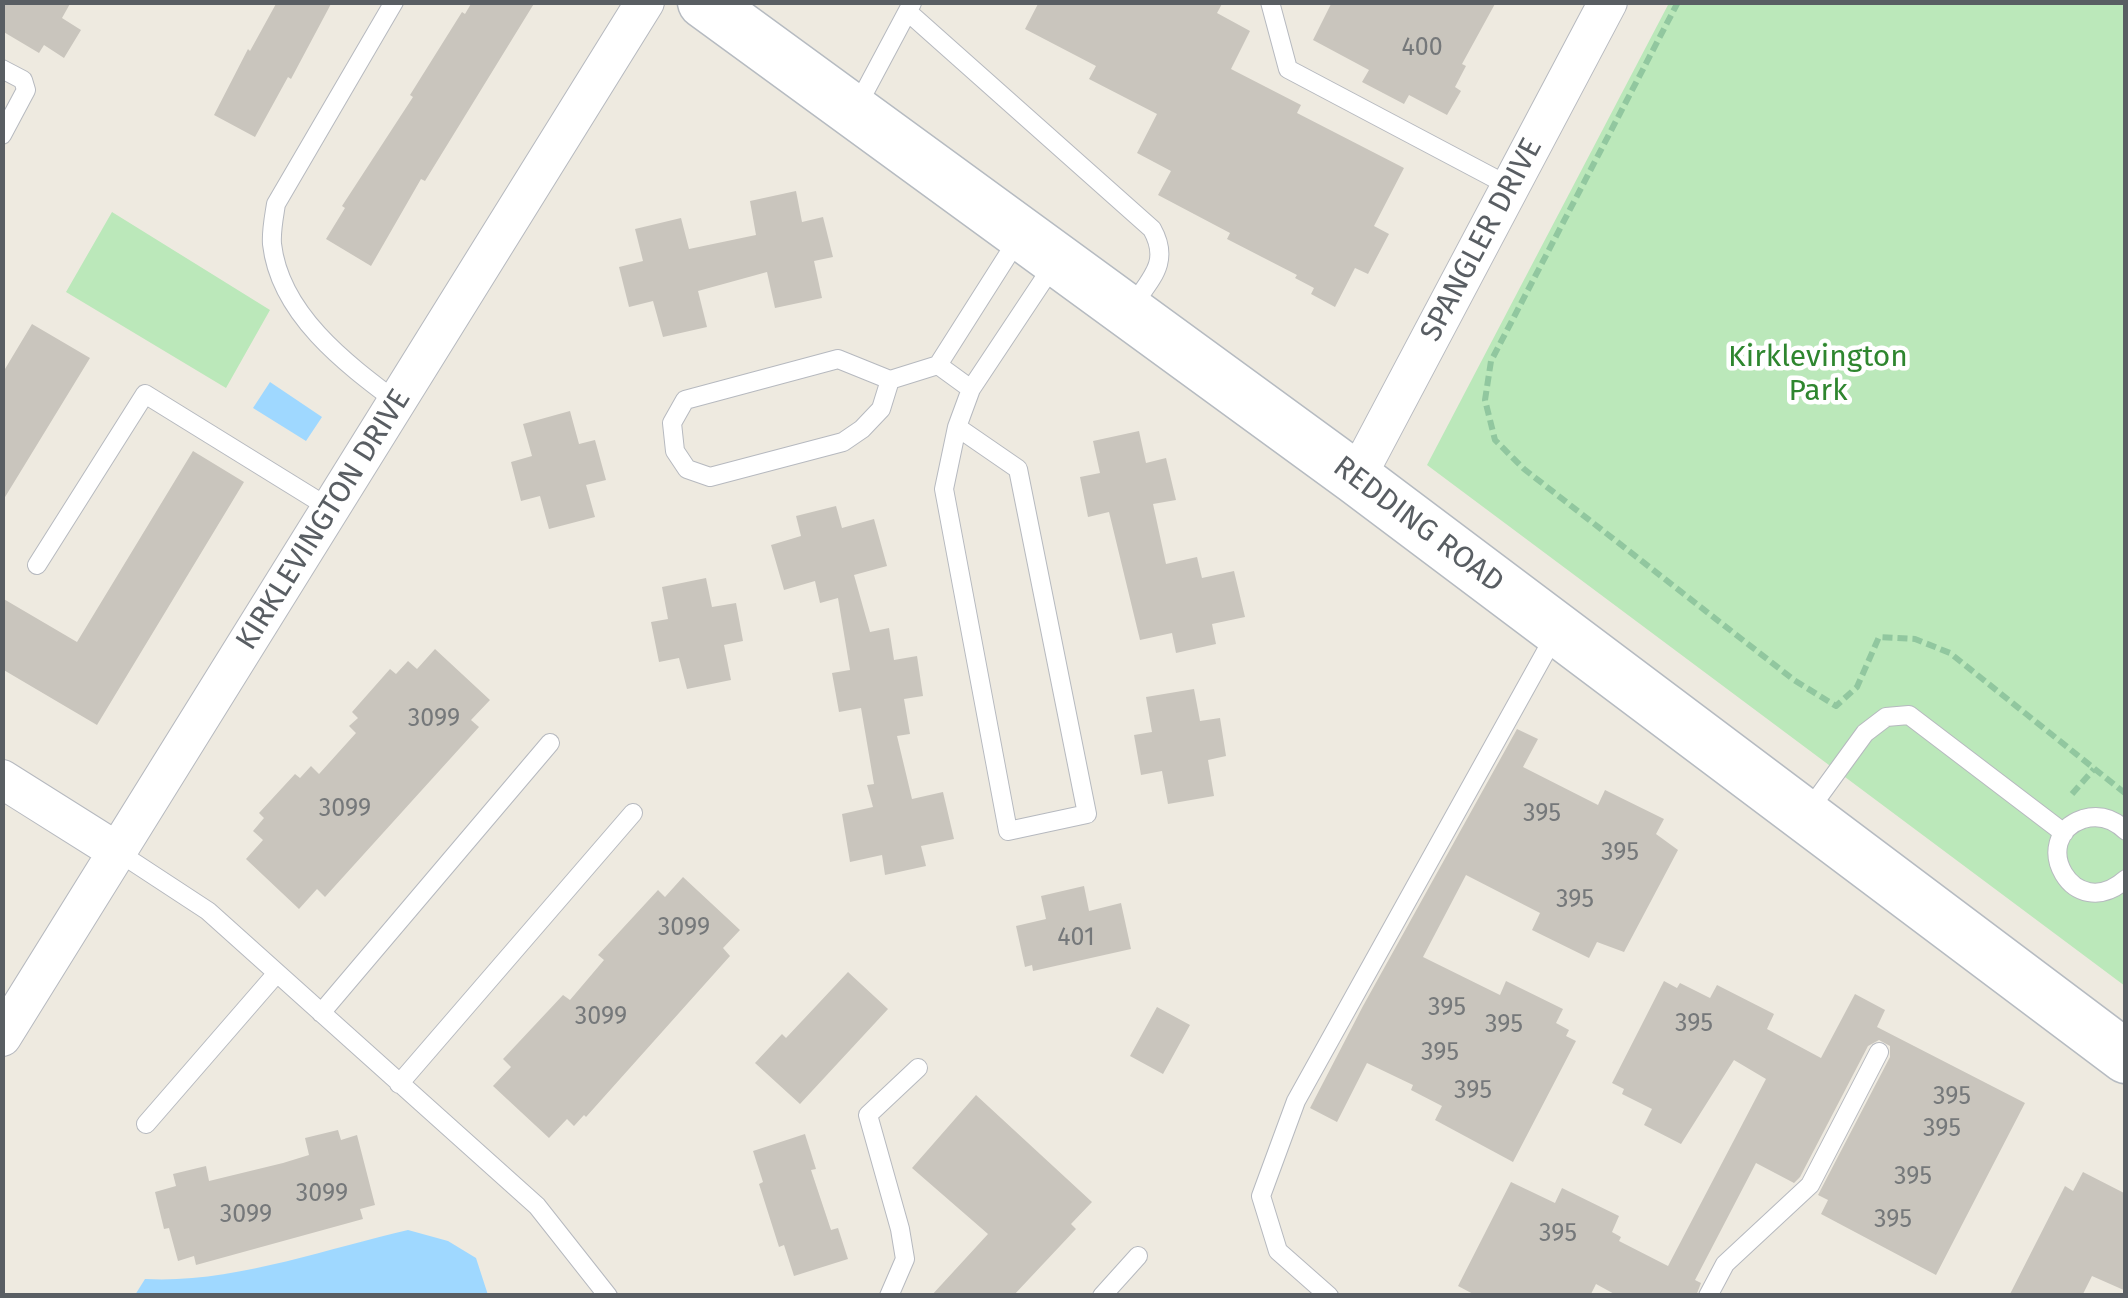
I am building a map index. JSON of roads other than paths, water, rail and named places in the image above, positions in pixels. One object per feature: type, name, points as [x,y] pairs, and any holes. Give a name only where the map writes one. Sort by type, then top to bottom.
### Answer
[{"type":"street","name":"KIRKLEVINGTON DRIVE","points":[[2,1038],[646,2]]},
{"type":"street","name":"REDDING ROAD","points":[[704,2],[1356,478],[2126,1057]]},
{"type":"street","name":"SPANGLER DRIVE","points":[[1356,478],[1608,2]]},
{"type":"street","points":[[2,779],[118,852]]},
{"type":"lane","points":[[394,2],[276,204],[272,241],[278,270],[314,329],[345,363],[397,402]]},
{"type":"lane","points":[[1270,2],[1288,69],[1511,187]]},
{"type":"lane","points":[[854,112],[910,7],[1152,229],[1161,245],[1160,264],[1128,312]]},
{"type":"lane","points":[[2,69],[23,80],[26,90],[2,135]]},
{"type":"lane","points":[[890,380],[881,409],[843,442],[710,477],[688,470],[675,451],[672,423],[684,400],[838,359],[890,380],[938,365],[1039,247]]},
{"type":"lane","points":[[957,426],[1018,469],[1088,814],[1008,831],[944,489],[957,426],[971,389],[1039,247]]},
{"type":"lane","points":[[938,365],[971,389]]},
{"type":"lane","points":[[37,564],[145,394],[331,509]]},
{"type":"lane","points":[[1329,1296],[1278,1252],[1261,1196],[1296,1101],[1558,630]]},
{"type":"lane","points":[[1804,816],[1865,733],[1886,717],[1910,715],[2064,832]]},
{"type":"lane","points":[[321,1013],[550,743]]},
{"type":"lane","points":[[399,1084],[633,813]]},
{"type":"lane","points":[[2126,831],[2105,817],[2090,817],[2064,832],[2058,846],[2063,875],[2074,886],[2102,893],[2126,880]]},
{"type":"lane","points":[[118,852],[208,911],[537,1206],[608,1296]]},
{"type":"lane","points":[[146,1124],[278,973]]},
{"type":"lane","points":[[1708,1296],[1726,1264],[1810,1185],[1879,1052]]},
{"type":"lane","points":[[889,1296],[905,1259],[868,1115],[918,1068]]},
{"type":"lane","points":[[1102,1296],[1138,1256]]},
{"type":"water","points":[[270,382],[322,417],[306,441],[253,408]]},
{"type":"water","points":[[408,1230],[448,1241],[476,1258],[488,1295],[135,1295],[145,1279],[244,1271]]},
{"type":"park label","name":"Kirklevington Park","points":[[1818,375]]}]
